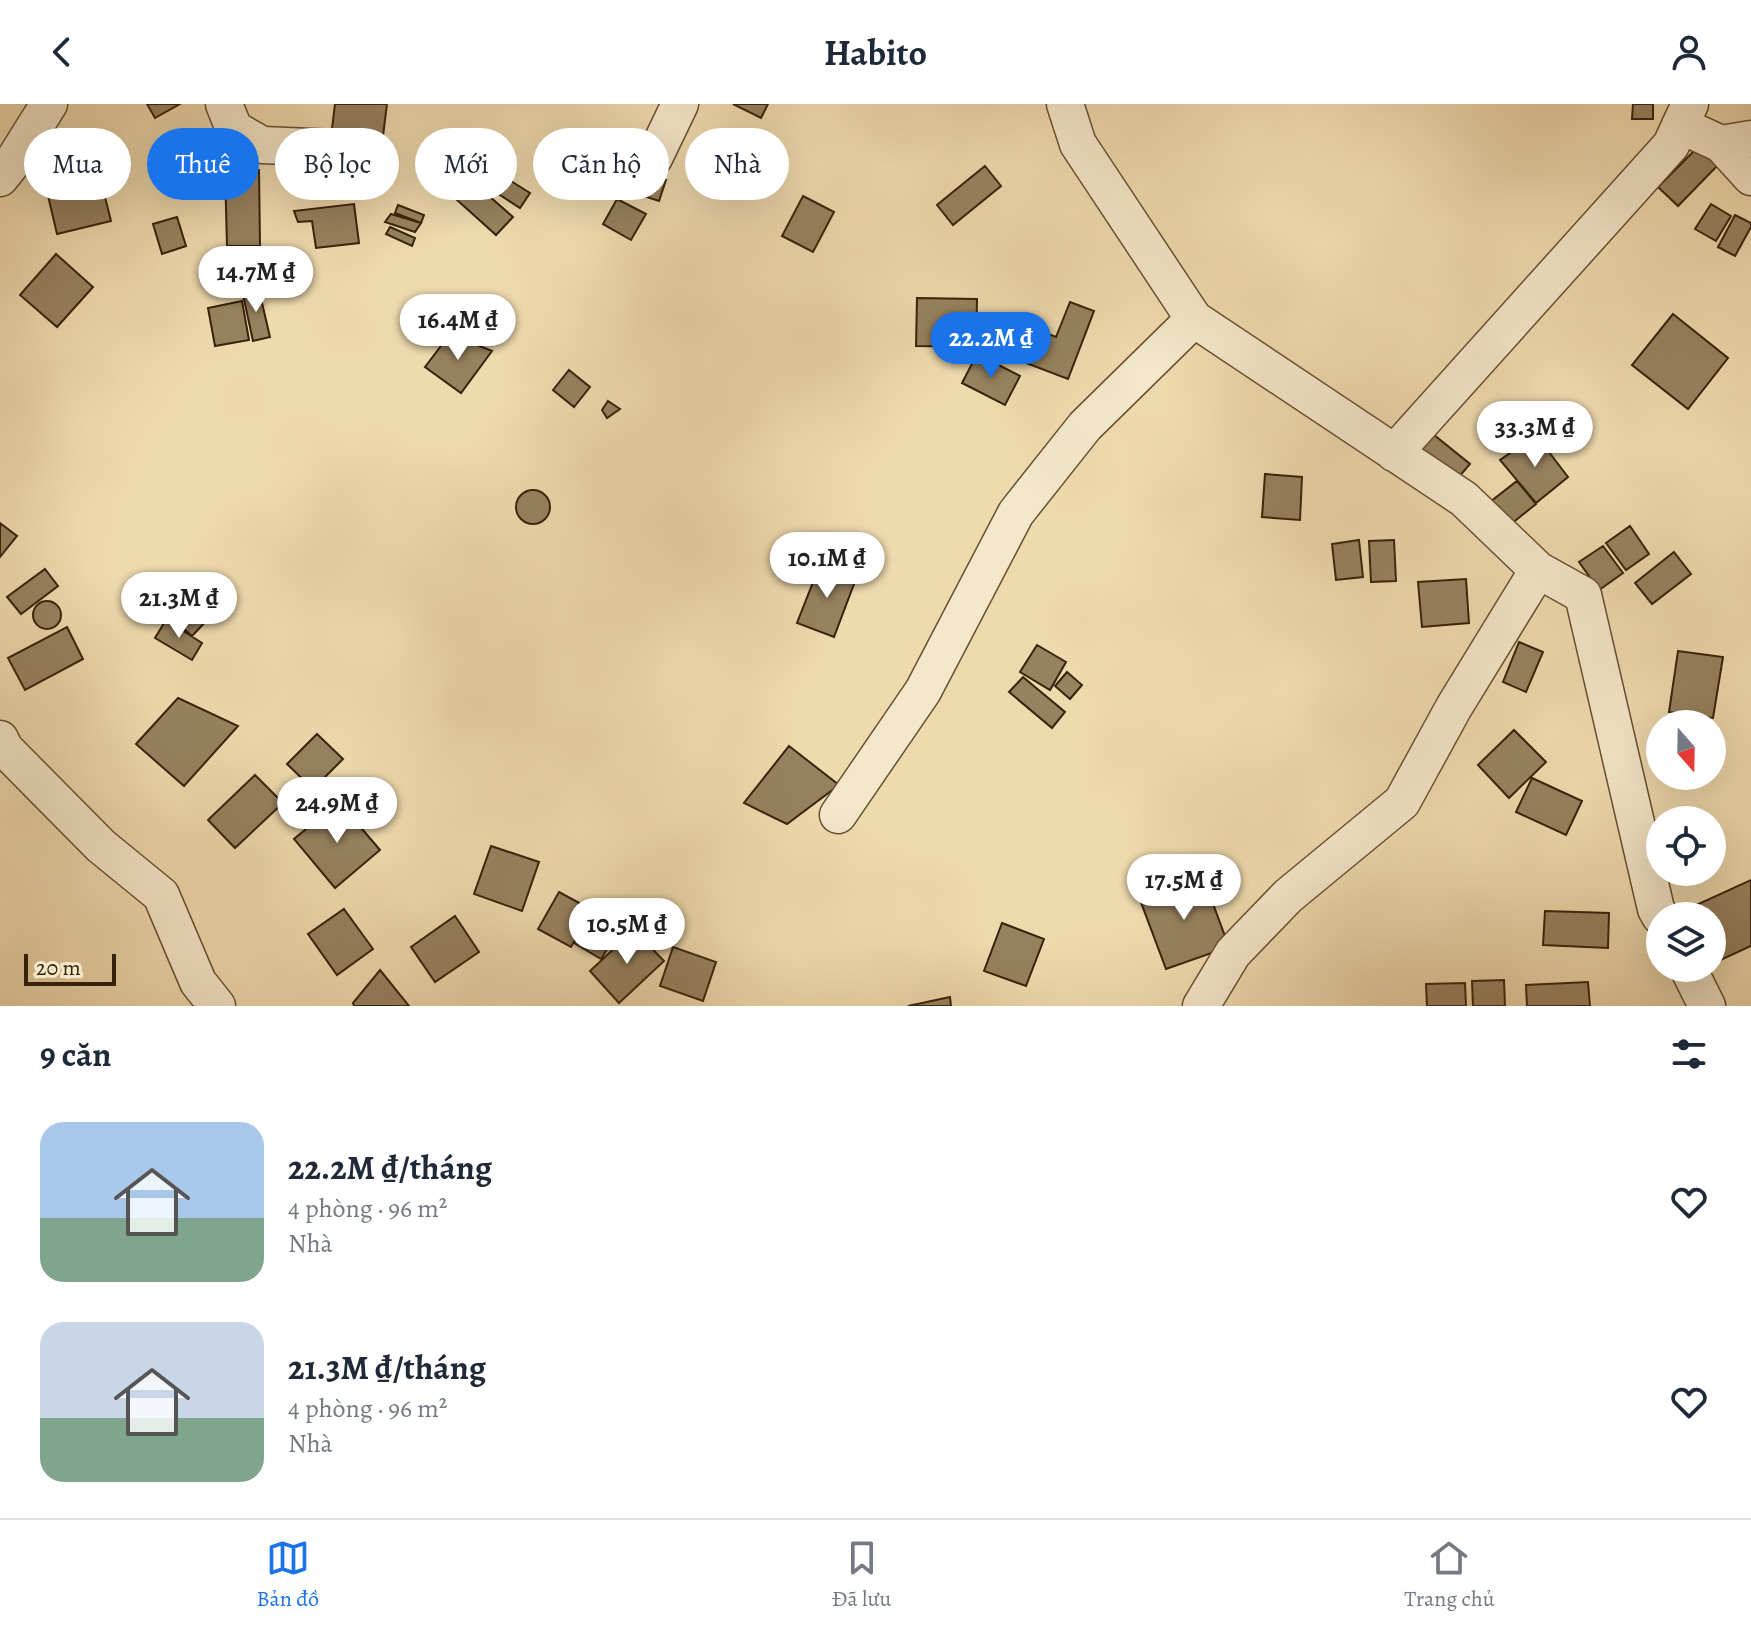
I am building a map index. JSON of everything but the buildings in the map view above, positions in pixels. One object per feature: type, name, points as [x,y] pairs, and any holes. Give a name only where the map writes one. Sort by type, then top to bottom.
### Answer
[{"type":"street","points":[[0,178],[49,104]]},
{"type":"street","points":[[224,104],[234,129],[262,145],[275,146]]},
{"type":"street","points":[[668,128],[680,104]]},
{"type":"street","points":[[1065,104],[1078,144],[1194,319],[1464,499],[1538,570],[1583,595],[1656,902]]},
{"type":"street","points":[[1394,453],[1671,145],[1685,114],[1736,141],[1751,177]]},
{"type":"street","points":[[838,815],[923,691],[1016,513],[1085,426],[1194,319]]},
{"type":"street","points":[[1201,1006],[1233,953],[1288,896],[1402,802],[1454,707],[1538,570]]},
{"type":"street","points":[[0,739],[5,749],[101,846],[161,895],[198,982],[217,1006]]},
{"type":"street","points":[[1695,982],[1707,1006]]}]
